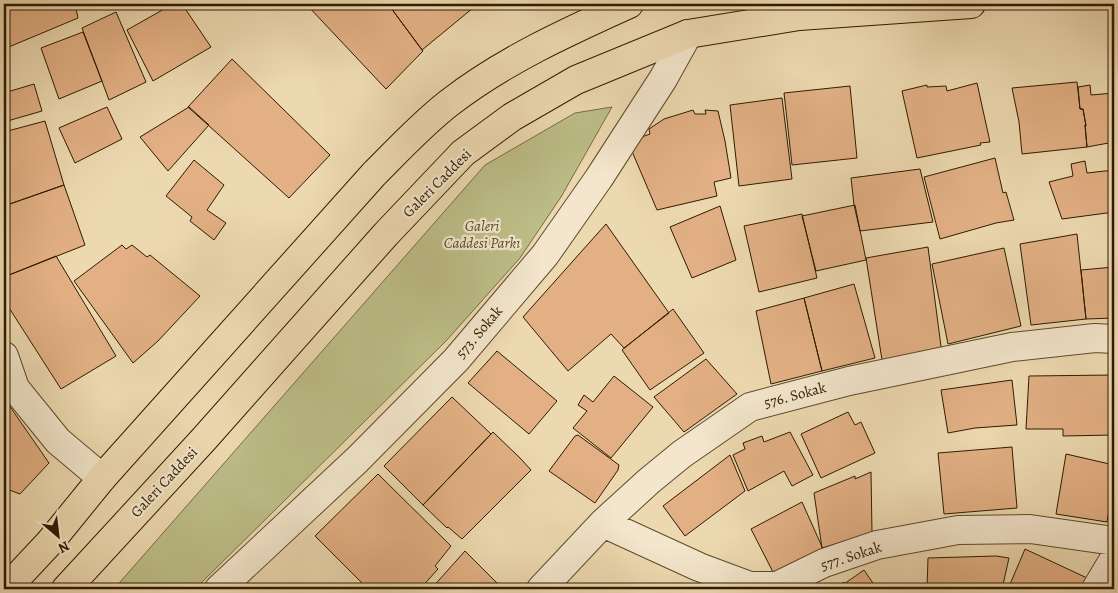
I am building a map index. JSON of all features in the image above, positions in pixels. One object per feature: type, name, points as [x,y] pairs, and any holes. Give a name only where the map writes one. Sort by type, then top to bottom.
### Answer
[{"type":"main road","points":[[6,589],[50,542],[102,478],[374,174],[407,140],[449,103],[492,74],[550,40],[629,4]]},
{"type":"main road","name":"Galeri Caddesi","points":[[66,589],[204,439],[348,275],[463,154],[512,117],[576,80],[688,34],[799,16],[971,4]]},
{"type":"street","name":"573. Sokak","points":[[219,589],[357,460],[456,360],[545,255],[599,178],[662,79],[688,34]]},
{"type":"street","name":"576. Sokak","points":[[541,589],[603,523],[682,454],[750,407],[849,381],[1012,347],[1095,338],[1114,339]]},
{"type":"street","points":[[4,356],[15,388],[58,441],[102,478]]},
{"type":"street","name":"577. Sokak","points":[[603,523],[698,567],[750,586],[777,586],[824,563],[877,546],[958,530],[1030,529],[1114,541]]},
{"type":"street","points":[[1096,589],[1114,559]]},
{"type":"green space","name":"Galeri Caddesi Parkı","points":[[612,107],[561,197],[520,258],[446,341],[195,589],[114,589],[485,165],[575,113]]},
{"type":"building","points":[[4,4],[75,4],[78,18],[4,49]]},
{"type":"building","points":[[173,4],[182,4],[211,47],[153,81],[127,30]]},
{"type":"building","points":[[306,4],[388,4],[423,51],[386,89]]},
{"type":"building","points":[[388,4],[471,4],[473,8],[422,50]]},
{"type":"building","points":[[116,12],[146,82],[109,100],[82,28]]},
{"type":"building","points":[[83,32],[102,81],[59,99],[41,48]]},
{"type":"building","points":[[232,59],[330,155],[289,198],[188,107]]},
{"type":"building","points":[[1077,82],[1080,109],[1083,109],[1086,126],[1087,147],[1022,154],[1019,122],[1012,88]]},
{"type":"building","points":[[977,83],[990,142],[917,158],[902,91],[927,85],[927,87],[946,86],[947,91]]},
{"type":"building","points":[[34,84],[42,111],[4,122],[4,93]]},
{"type":"building","points":[[1090,85],[1091,95],[1114,93],[1114,142],[1087,147],[1086,126],[1083,109],[1080,109],[1078,87]]},
{"type":"building","points":[[850,86],[857,158],[792,165],[784,93]]},
{"type":"building","points":[[782,98],[792,179],[739,186],[730,105]]},
{"type":"building","points":[[107,107],[122,139],[75,163],[59,128]]},
{"type":"building","points":[[189,107],[209,125],[168,171],[140,137]]},
{"type":"building","points":[[693,110],[695,114],[706,114],[705,110],[718,111],[731,178],[714,182],[717,196],[657,210],[628,142],[650,134],[649,129],[664,119]]},
{"type":"building","points":[[45,121],[64,185],[4,206],[4,132]]},
{"type":"building","points":[[995,158],[1003,193],[1006,192],[1014,220],[996,223],[940,239],[924,177]]},
{"type":"building","points":[[194,160],[224,185],[207,210],[226,223],[214,240],[190,221],[192,217],[166,196]]},
{"type":"building","points":[[1085,161],[1087,173],[1114,170],[1114,212],[1062,219],[1049,182],[1073,176],[1071,164]]},
{"type":"building","points":[[920,169],[933,222],[860,231],[854,205],[851,178]]},
{"type":"building","points":[[64,185],[85,245],[4,277],[4,206]]},
{"type":"building","points":[[855,205],[866,260],[816,271],[802,216]]},
{"type":"building","points":[[720,206],[736,260],[692,278],[670,227]]},
{"type":"building","points":[[802,214],[817,278],[759,292],[744,226]]},
{"type":"building","points":[[606,224],[669,313],[624,348],[611,334],[568,371],[523,317]]},
{"type":"building","points":[[1077,234],[1086,319],[1031,325],[1020,244]]},
{"type":"building","points":[[122,245],[126,249],[132,245],[147,257],[150,255],[200,296],[158,341],[133,363],[74,281]]},
{"type":"building","points":[[928,247],[942,354],[882,360],[866,258]]},
{"type":"building","points":[[1004,248],[1021,326],[948,344],[932,264]]},
{"type":"building","points":[[56,256],[116,356],[61,389],[4,300],[4,277]]},
{"type":"building","points":[[1114,267],[1114,318],[1086,319],[1081,270]]},
{"type":"building","points":[[854,284],[875,358],[822,371],[804,298]]},
{"type":"building","points":[[804,298],[822,371],[771,384],[756,311]]},
{"type":"building","points":[[673,309],[704,353],[650,390],[622,350]]},
{"type":"building","points":[[497,351],[557,401],[529,434],[468,383]]},
{"type":"building","points":[[706,359],[737,394],[684,432],[654,397]]},
{"type":"building","points":[[1114,375],[1114,435],[1063,436],[1063,429],[1026,429],[1029,376]]},
{"type":"building","points":[[614,376],[653,407],[611,458],[573,428],[587,411],[578,405],[584,395],[593,402]]},
{"type":"building","points":[[1012,380],[1017,425],[975,428],[948,433],[941,390]]},
{"type":"building","points":[[452,397],[491,434],[423,505],[384,466]]},
{"type":"building","points":[[4,398],[49,463],[20,494],[4,488]]},
{"type":"building","points":[[848,412],[855,425],[861,422],[875,453],[821,478],[801,434]]},
{"type":"building","points":[[493,432],[531,470],[462,539],[447,528],[423,505]]},
{"type":"building","points":[[790,432],[813,475],[792,486],[784,471],[748,491],[733,455],[745,449],[743,443],[762,436],[764,442]]},
{"type":"building","points":[[578,435],[619,465],[618,470],[595,503],[549,471],[575,436]]},
{"type":"building","points":[[1012,447],[1017,508],[944,514],[938,453]]},
{"type":"building","points":[[1066,454],[1114,465],[1114,480],[1107,522],[1056,514]]},
{"type":"building","points":[[730,455],[745,491],[685,536],[663,506]]},
{"type":"building","points":[[871,472],[872,533],[822,548],[814,493],[855,476],[855,479]]},
{"type":"building","points":[[378,474],[451,546],[435,566],[438,569],[420,589],[368,589],[315,536]]},
{"type":"building","points":[[802,502],[823,549],[774,574],[751,529]]},
{"type":"building","points":[[1025,549],[1087,578],[1081,589],[1008,589]]},
{"type":"building","points":[[465,551],[502,588],[501,589],[431,589]]},
{"type":"building","points":[[996,556],[1009,558],[1002,589],[927,589],[928,558]]},
{"type":"building","points":[[864,570],[877,589],[834,589],[844,582],[844,584]]},
{"type":"building","points":[[348,583],[354,589],[342,589]]},
{"type":"building","points":[[627,585],[640,589],[612,589],[623,587]]}]
